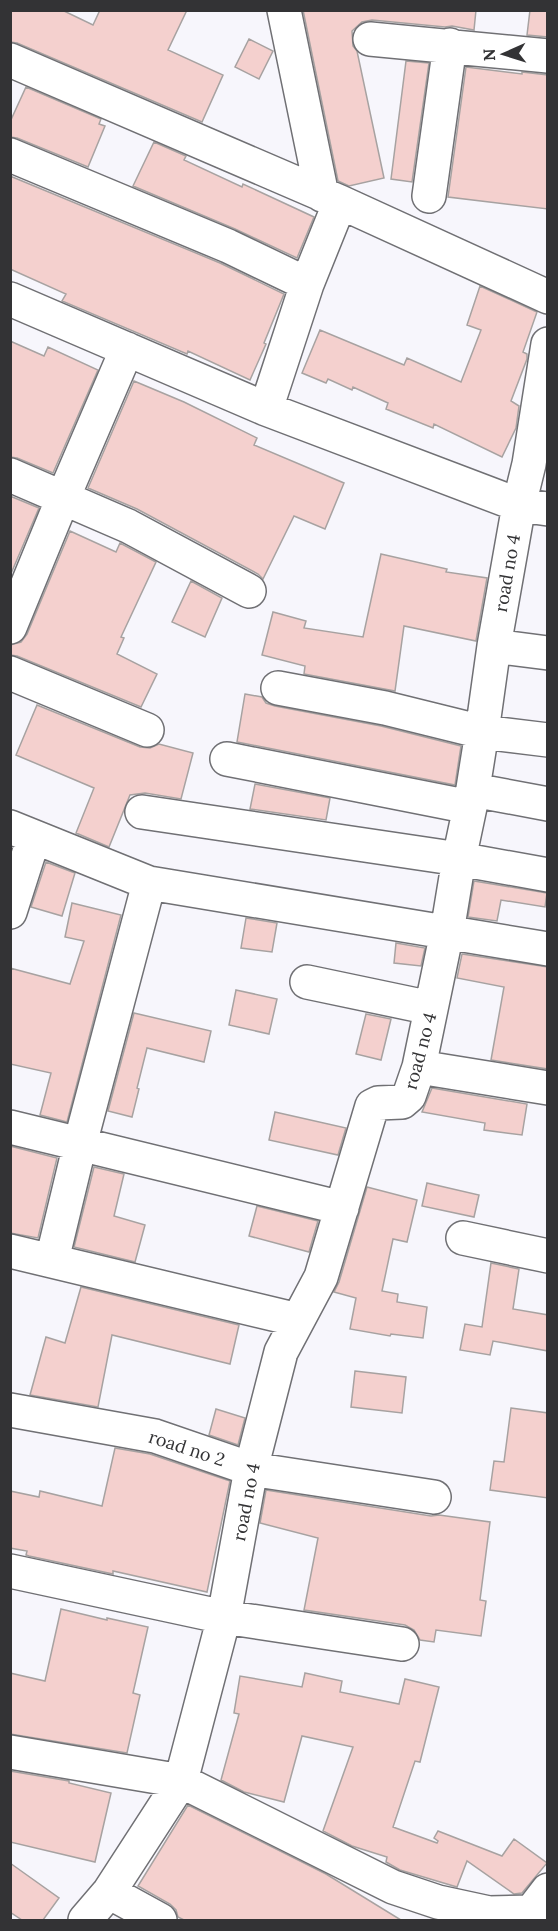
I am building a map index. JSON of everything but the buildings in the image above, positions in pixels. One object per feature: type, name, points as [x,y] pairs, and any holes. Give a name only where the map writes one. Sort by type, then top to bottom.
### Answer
[{"type":"street","points":[[266,409],[307,284],[331,198],[284,10]]},
{"type":"street","points":[[370,39],[548,56]]},
{"type":"street","points":[[429,196],[450,45]]},
{"type":"street","points":[[10,60],[331,198],[548,297]]},
{"type":"street","points":[[10,155],[228,246],[307,284]]},
{"type":"street","points":[[10,299],[266,409],[533,507]]},
{"type":"street","name":"road no 4","points":[[86,1920],[108,1892],[181,1781],[224,1617],[251,1469],[281,1352],[321,1277],[372,1106],[378,1102],[402,1102],[410,1096],[419,1067],[447,932],[471,798],[494,646],[533,507],[529,464],[548,345]]},
{"type":"street","points":[[10,627],[127,349]]},
{"type":"street","points":[[10,475],[128,526],[249,591]]},
{"type":"street","points":[[494,646],[548,654]]},
{"type":"street","points":[[10,673],[147,730]]},
{"type":"street","points":[[278,688],[385,708],[482,732],[548,740]]},
{"type":"street","points":[[227,759],[471,798],[548,804]]},
{"type":"street","points":[[142,812],[459,859],[548,875]]},
{"type":"street","points":[[10,912],[22,832],[149,883],[548,949]]},
{"type":"street","points":[[52,1260],[149,883]]},
{"type":"street","points":[[307,982],[431,1008]]},
{"type":"street","points":[[419,1067],[548,1088]]},
{"type":"street","points":[[10,1127],[342,1208]]},
{"type":"street","points":[[464,1238],[548,1256]]},
{"type":"street","points":[[10,1251],[298,1320]]},
{"type":"street","name":"road no 2","points":[[10,1410],[155,1436],[251,1469],[434,1497]]},
{"type":"street","points":[[10,1571],[224,1617],[402,1644]]},
{"type":"street","points":[[10,1752],[181,1781],[393,1887],[438,1902],[489,1913],[541,1908]]},
{"type":"street","points":[[108,1892],[160,1920]]}]
